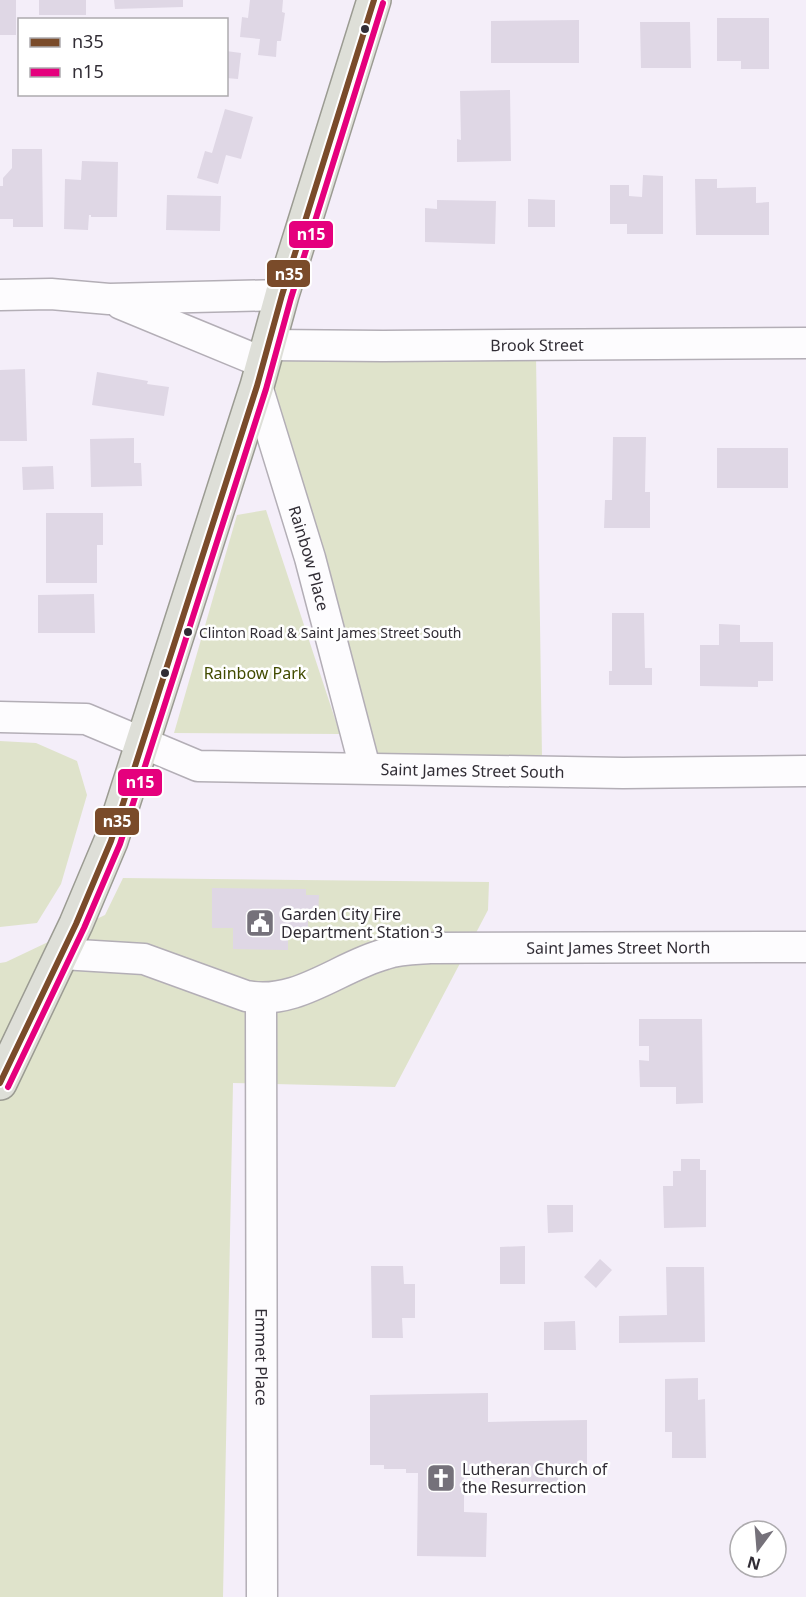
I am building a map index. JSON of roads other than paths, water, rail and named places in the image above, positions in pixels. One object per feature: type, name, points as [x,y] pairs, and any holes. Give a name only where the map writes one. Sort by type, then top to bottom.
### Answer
[{"type":"main road","points":[[0,1083],[62,954],[111,841],[263,365],[282,295],[375,0]]},
{"type":"street","name":"Brook Street","points":[[0,295],[51,294],[110,299],[282,295]]},
{"type":"street","name":"Brook Street","points":[[110,299],[263,365],[383,346],[806,343]]},
{"type":"street","name":"Rainbow Place","points":[[263,365],[365,768]]},
{"type":"street","name":"Saint James Street South","points":[[0,717],[86,719],[198,766],[623,773],[806,771]]},
{"type":"street","name":"Saint James Street North","points":[[261,999],[299,991],[384,954],[400,950],[806,947]]},
{"type":"street","points":[[62,954],[144,959],[246,996],[261,999]]},
{"type":"street","name":"Emmet Place","points":[[261,999],[262,1597]]},
{"type":"place","name":"Clinton Road & Saint James Street South","points":[[188,632]]},
{"type":"place","name":"Garden City Fire Department Station 3","points":[[260,923]]},
{"type":"place","name":"Lutheran Church of the Resurrection","points":[[441,1478]]},
{"type":"park label","name":"Rainbow Park","points":[[255,673]]}]
